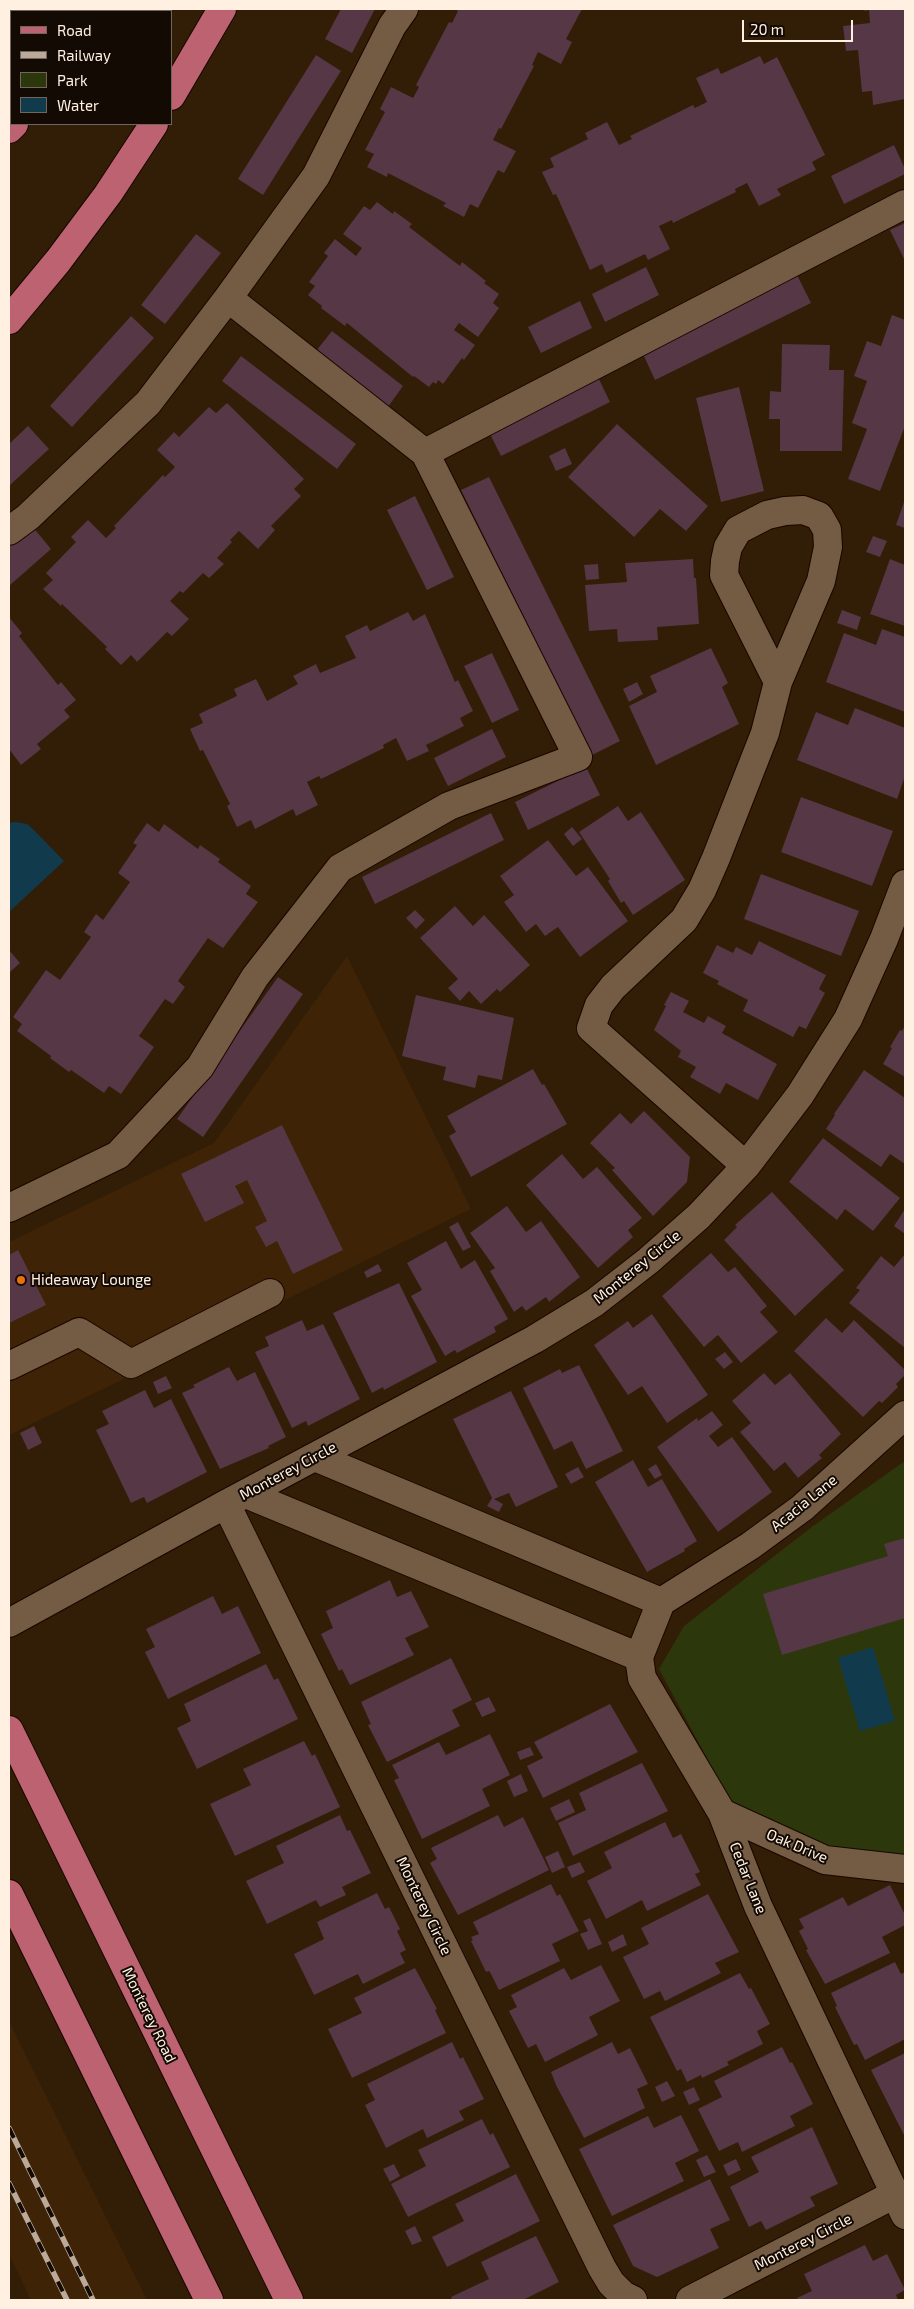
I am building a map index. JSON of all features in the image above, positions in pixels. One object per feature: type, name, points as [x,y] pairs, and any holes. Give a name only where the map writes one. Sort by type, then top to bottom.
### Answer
[{"type":"main road","points":[[172,94],[222,9]]},
{"type":"main road","points":[[9,320],[58,261],[108,194],[153,125]]},
{"type":"main road","name":"Monterey Road","points":[[9,1730],[289,2300]]},
{"type":"main road","points":[[9,1894],[209,2300]]},
{"type":"street","points":[[9,531],[28,516],[148,403],[228,298],[316,176],[392,26],[404,9]]},
{"type":"street","points":[[425,452],[905,204]]},
{"type":"street","points":[[9,1208],[118,1155],[200,1066],[255,977],[340,868],[449,806],[578,757],[425,452],[228,298]]},
{"type":"street","points":[[746,1166],[591,1028],[599,1005],[613,987],[684,920],[702,890],[765,733],[778,682],[821,581],[828,547],[827,530],[819,516],[803,510],[767,515],[738,530],[728,547],[725,561],[724,575],[727,582],[778,682]]},
{"type":"street","name":"Monterey Circle","points":[[9,1624],[236,1499],[534,1339],[594,1303],[648,1261],[699,1216],[746,1166],[800,1095],[848,1019],[884,939],[905,884]]},
{"type":"street","points":[[9,1366],[80,1332],[131,1364],[270,1294]]},
{"type":"street","name":"Acacia Lane","points":[[661,1602],[750,1546],[802,1508],[905,1415]]},
{"type":"street","points":[[236,1499],[639,1657],[661,1602],[315,1457]]},
{"type":"street","name":"Monterey Circle","points":[[236,1499],[602,2268],[611,2283],[623,2295],[633,2300]]},
{"type":"street","name":"Cedar Lane","points":[[639,1657],[642,1678],[722,1812],[758,1906],[900,2205]]},
{"type":"street","name":"Oak Drive","points":[[722,1812],[826,1860],[905,1869]]},
{"type":"street","name":"Monterey Circle","points":[[690,2300],[900,2205]]},
{"type":"shaded area","points":[[347,956],[471,1209],[9,1435],[9,1242],[214,1143]]},
{"type":"shaded area","points":[[9,2021],[147,2300],[31,2300],[9,2254]]},
{"type":"green space","points":[[905,1461],[905,1858],[828,1848],[730,1801],[659,1669],[684,1626],[813,1526]]},
{"type":"water","points":[[9,823],[27,824],[64,861],[9,912]]},
{"type":"water","points":[[873,1647],[895,1721],[860,1731],[838,1658]]},
{"type":"building","points":[[341,9],[375,9],[352,53],[325,39]]},
{"type":"building","points":[[455,9],[582,9],[566,39],[572,42],[561,64],[538,52],[532,65],[534,66],[501,129],[499,128],[493,140],[516,151],[504,173],[498,170],[478,208],[470,204],[464,217],[443,206],[446,203],[388,173],[387,177],[367,167],[374,154],[365,150],[385,112],[380,109],[391,87],[413,98],[419,87],[416,85],[449,22],[452,23],[458,11]]},
{"type":"building","points":[[864,9],[905,9],[905,99],[873,105],[872,91],[862,92],[858,50],[846,51],[843,26],[870,23],[869,10],[865,11]]},
{"type":"building","points":[[316,55],[341,71],[263,195],[238,179]]},
{"type":"building","points":[[760,56],[764,64],[777,57],[825,155],[812,162],[816,170],[777,189],[781,195],[759,206],[747,183],[735,189],[736,192],[673,223],[672,220],[659,226],[670,249],[648,260],[645,254],[606,273],[602,264],[590,270],[556,194],[553,195],[542,172],[554,167],[550,158],[588,139],[585,133],[607,122],[619,145],[632,139],[630,136],[693,105],[695,108],[707,102],[696,78],[718,68],[721,74]]},
{"type":"building","points":[[894,145],[905,169],[905,174],[844,204],[831,176]]},
{"type":"building","points":[[377,202],[393,214],[394,211],[412,224],[409,227],[460,266],[462,262],[499,294],[493,303],[499,308],[478,337],[459,323],[454,330],[475,345],[464,360],[462,358],[443,384],[438,380],[436,384],[433,382],[429,387],[413,377],[347,323],[345,326],[321,308],[322,306],[308,295],[315,286],[309,282],[328,256],[324,253],[335,239],[356,256],[362,248],[343,234],[364,206],[370,210]]},
{"type":"building","points":[[905,223],[905,261],[890,230]]},
{"type":"building","points":[[196,234],[221,253],[165,324],[141,305]]},
{"type":"building","points":[[646,267],[659,295],[605,322],[592,294]]},
{"type":"building","points":[[797,275],[811,303],[655,380],[642,352]]},
{"type":"building","points":[[580,301],[592,328],[541,353],[528,327]]},
{"type":"building","points":[[892,315],[905,320],[905,426],[880,491],[848,479],[867,429],[852,423],[867,381],[854,376],[867,341],[881,346]]},
{"type":"building","points":[[131,316],[154,338],[72,427],[50,406]]},
{"type":"building","points":[[332,331],[403,386],[385,411],[312,356]]},
{"type":"building","points":[[782,344],[830,345],[829,370],[844,370],[842,451],[780,451],[780,419],[769,419],[770,391],[781,392]]},
{"type":"building","points":[[241,356],[356,444],[337,469],[222,381]]},
{"type":"building","points":[[597,375],[610,402],[501,456],[487,428]]},
{"type":"building","points":[[739,387],[764,491],[721,502],[696,398]]},
{"type":"building","points":[[227,403],[304,479],[294,489],[301,496],[271,526],[275,530],[258,549],[239,531],[230,540],[232,542],[217,558],[224,564],[209,578],[203,573],[183,593],[180,591],[170,601],[189,619],[172,636],[167,632],[137,662],[131,655],[121,665],[105,649],[107,647],[62,604],[61,606],[43,589],[53,580],[46,573],[76,542],[71,537],[88,520],[106,538],[116,528],[114,526],[163,475],[165,477],[175,467],[157,450],[174,432],[179,437],[209,407],[216,413]]},
{"type":"building","points":[[617,424],[708,506],[686,531],[660,509],[634,537],[568,477]]},
{"type":"building","points":[[28,426],[49,449],[9,486],[9,444]]},
{"type":"building","points":[[565,448],[572,464],[556,471],[549,456]]},
{"type":"building","points":[[489,477],[620,741],[592,755],[461,490]]},
{"type":"building","points":[[415,496],[454,577],[427,590],[387,510]]},
{"type":"building","points":[[905,499],[905,528],[896,525]]},
{"type":"building","points":[[32,526],[51,549],[9,586],[9,546]]},
{"type":"building","points":[[873,536],[887,541],[880,557],[866,552]]},
{"type":"building","points":[[693,559],[699,624],[657,627],[658,640],[618,642],[617,629],[589,631],[585,585],[627,582],[625,563]]},
{"type":"building","points":[[890,559],[905,565],[905,626],[870,614]]},
{"type":"building","points":[[598,564],[599,579],[586,580],[584,565]]},
{"type":"building","points":[[842,610],[861,617],[857,630],[837,623]]},
{"type":"building","points":[[408,612],[413,621],[425,614],[455,682],[458,680],[473,711],[460,718],[464,726],[426,745],[429,751],[407,761],[396,738],[383,745],[384,748],[321,779],[319,776],[307,782],[318,805],[296,816],[293,809],[255,829],[251,820],[237,827],[227,806],[230,804],[203,750],[200,751],[190,729],[203,723],[199,714],[237,696],[234,689],[256,679],[267,701],[298,684],[293,676],[316,664],[320,673],[356,658],[345,636],[367,625],[370,631]]},
{"type":"building","points":[[9,617],[22,633],[19,636],[58,685],[61,682],[76,700],[64,710],[70,717],[37,744],[41,749],[21,765],[9,749]]},
{"type":"building","points":[[882,629],[905,637],[905,712],[826,682],[844,633],[876,645]]},
{"type":"building","points":[[711,648],[728,683],[722,687],[739,724],[656,765],[629,706],[657,692],[650,676]]},
{"type":"building","points":[[492,653],[519,710],[492,723],[464,666]]},
{"type":"building","points":[[637,682],[643,694],[629,702],[623,689]]},
{"type":"building","points":[[855,708],[905,728],[905,776],[897,799],[797,760],[816,712],[848,725]]},
{"type":"building","points":[[492,729],[506,757],[448,786],[434,758]]},
{"type":"building","points":[[586,767],[600,795],[528,830],[515,802]]},
{"type":"building","points":[[801,797],[893,831],[872,886],[781,852]]},
{"type":"building","points":[[618,806],[628,821],[641,812],[685,880],[633,915],[624,901],[621,903],[608,881],[610,879],[579,832]]},
{"type":"building","points":[[491,813],[504,840],[375,904],[362,877]]},
{"type":"building","points":[[147,823],[159,832],[164,824],[198,849],[200,845],[220,859],[218,862],[251,886],[246,894],[258,902],[223,948],[208,938],[178,981],[185,987],[173,1004],[165,999],[139,1036],[154,1047],[121,1094],[109,1086],[104,1093],[71,1070],[69,1072],[17,1031],[22,1024],[13,1017],[46,970],[60,980],[91,937],[84,932],[96,914],[103,920],[130,882],[118,873],[137,845],[133,843]]},
{"type":"building","points":[[572,827],[582,839],[573,846],[564,834]]},
{"type":"building","points":[[548,840],[576,876],[588,867],[628,921],[580,957],[558,927],[545,936],[536,924],[526,932],[504,902],[514,895],[500,876]]},
{"type":"building","points":[[761,874],[859,911],[841,956],[744,919]]},
{"type":"building","points":[[455,906],[473,926],[484,915],[530,965],[500,992],[497,989],[481,1004],[469,991],[460,1001],[448,988],[458,979],[420,938]]},
{"type":"building","points":[[415,910],[425,920],[416,929],[406,918]]},
{"type":"building","points":[[759,941],[826,975],[819,989],[825,993],[806,1029],[799,1026],[793,1037],[743,1011],[748,1000],[717,984],[719,981],[703,973],[717,945],[733,953],[736,947],[752,955]]},
{"type":"building","points":[[9,950],[20,963],[9,973]]},
{"type":"building","points":[[278,977],[303,994],[203,1137],[177,1119]]},
{"type":"building","points":[[671,992],[689,1001],[683,1012],[704,1023],[708,1016],[726,1026],[722,1033],[777,1064],[758,1100],[726,1083],[720,1094],[690,1077],[696,1067],[678,1057],[681,1051],[654,1030]]},
{"type":"building","points":[[416,995],[514,1018],[502,1080],[478,1075],[475,1088],[443,1080],[446,1067],[402,1056]]},
{"type":"building","points":[[905,1025],[905,1077],[883,1064],[892,1048],[890,1047]]},
{"type":"building","points":[[533,1069],[567,1124],[471,1177],[449,1136],[456,1132],[447,1116]]},
{"type":"building","points":[[864,1070],[905,1098],[905,1164],[890,1154],[881,1167],[826,1129]]},
{"type":"building","points":[[644,1111],[690,1157],[687,1182],[653,1216],[612,1170],[615,1168],[590,1143],[620,1113],[631,1124]]},
{"type":"building","points":[[282,1125],[343,1250],[293,1274],[277,1241],[266,1247],[255,1227],[267,1221],[247,1180],[235,1186],[244,1203],[205,1222],[181,1174]]},
{"type":"building","points":[[823,1138],[900,1198],[873,1231],[845,1209],[837,1220],[789,1182]]},
{"type":"building","points":[[562,1154],[583,1179],[597,1167],[642,1218],[628,1230],[633,1237],[598,1268],[526,1185]]},
{"type":"building","points":[[772,1192],[844,1270],[795,1316],[724,1240],[737,1227],[735,1225]]},
{"type":"building","points":[[507,1206],[526,1232],[541,1221],[580,1277],[549,1302],[546,1297],[526,1311],[522,1306],[514,1312],[490,1271],[495,1268],[470,1233]]},
{"type":"building","points":[[905,1209],[905,1234],[894,1226]]},
{"type":"building","points":[[458,1222],[471,1247],[463,1251],[449,1227]]},
{"type":"building","points":[[446,1241],[461,1269],[475,1260],[508,1319],[494,1327],[496,1332],[457,1353],[455,1350],[445,1356],[411,1296],[422,1290],[407,1263]]},
{"type":"building","name":"Hideaway Lounge","points":[[18,1250],[46,1305],[9,1323],[9,1255]]},
{"type":"building","points":[[711,1253],[728,1272],[735,1267],[767,1306],[760,1312],[778,1332],[741,1363],[718,1335],[704,1347],[662,1296]]},
{"type":"building","points":[[905,1254],[905,1348],[849,1303],[860,1290],[856,1288],[881,1256],[894,1267]]},
{"type":"building","points":[[378,1264],[382,1271],[367,1278],[364,1272]]},
{"type":"building","points":[[399,1283],[437,1362],[384,1390],[383,1387],[372,1393],[333,1313]]},
{"type":"building","points":[[652,1314],[708,1395],[667,1423],[642,1386],[628,1395],[594,1345],[628,1321],[633,1328]]},
{"type":"building","points":[[826,1318],[842,1333],[854,1320],[905,1370],[905,1375],[896,1384],[898,1387],[882,1403],[879,1401],[863,1417],[794,1351]]},
{"type":"building","points":[[302,1320],[307,1331],[323,1324],[360,1399],[308,1426],[306,1421],[292,1428],[255,1352],[269,1346],[265,1337]]},
{"type":"building","points":[[725,1352],[733,1362],[724,1369],[715,1359]]},
{"type":"building","points":[[579,1365],[623,1451],[586,1469],[572,1441],[554,1450],[523,1388],[560,1369],[562,1373]]},
{"type":"building","points":[[229,1367],[237,1381],[255,1372],[286,1437],[268,1446],[269,1448],[220,1469],[182,1393],[195,1387],[193,1385]]},
{"type":"building","points":[[764,1373],[775,1385],[790,1373],[841,1434],[819,1455],[822,1458],[798,1478],[785,1462],[774,1471],[740,1432],[751,1423],[732,1401]]},
{"type":"building","points":[[166,1376],[172,1388],[158,1394],[153,1382]]},
{"type":"building","points":[[145,1390],[154,1408],[171,1399],[207,1472],[147,1503],[144,1497],[131,1503],[96,1430],[109,1424],[102,1411]]},
{"type":"building","points":[[511,1391],[558,1487],[516,1507],[509,1493],[494,1499],[503,1504],[499,1512],[487,1506],[492,1498],[453,1419]]},
{"type":"building","points":[[712,1411],[723,1425],[709,1436],[718,1447],[732,1437],[772,1492],[718,1532],[657,1447],[697,1418],[698,1421]]},
{"type":"building","points":[[34,1426],[42,1443],[28,1450],[20,1433]]},
{"type":"building","points":[[633,1460],[648,1487],[662,1479],[697,1541],[684,1549],[685,1551],[647,1572],[595,1482]]},
{"type":"building","points":[[656,1464],[662,1475],[655,1479],[648,1469]]},
{"type":"building","points":[[578,1467],[584,1477],[571,1484],[565,1474]]},
{"type":"building","points":[[905,1538],[905,1618],[782,1655],[763,1594],[888,1556],[884,1544]]},
{"type":"building","points":[[390,1580],[397,1597],[411,1591],[429,1627],[405,1638],[414,1655],[350,1685],[342,1669],[339,1671],[321,1634],[333,1628],[326,1611]]},
{"type":"building","points":[[213,1596],[222,1614],[238,1606],[261,1653],[168,1699],[145,1652],[155,1647],[146,1629]]},
{"type":"building","points":[[451,1658],[472,1700],[452,1710],[460,1726],[387,1762],[368,1725],[371,1724],[361,1702]]},
{"type":"building","points":[[266,1664],[274,1680],[278,1678],[298,1719],[197,1769],[177,1728],[191,1721],[184,1704]]},
{"type":"building","points":[[489,1697],[496,1711],[482,1717],[475,1703]]},
{"type":"building","points":[[610,1704],[638,1752],[543,1798],[527,1766],[543,1758],[534,1742]]},
{"type":"building","points":[[490,1734],[510,1775],[482,1789],[490,1806],[422,1839],[394,1780],[399,1778],[392,1765],[439,1742],[446,1755]]},
{"type":"building","points":[[304,1741],[312,1756],[315,1754],[340,1807],[235,1856],[210,1804],[251,1785],[243,1769]]},
{"type":"building","points":[[530,1747],[534,1755],[520,1760],[517,1752]]},
{"type":"building","points":[[642,1763],[668,1811],[573,1856],[558,1823],[586,1810],[579,1793]]},
{"type":"building","points":[[521,1774],[528,1791],[514,1797],[507,1781]]},
{"type":"building","points":[[569,1799],[575,1812],[556,1821],[550,1808]]},
{"type":"building","points":[[340,1815],[347,1831],[350,1830],[371,1873],[342,1887],[346,1895],[320,1907],[316,1900],[267,1924],[246,1881],[284,1863],[276,1846]]},
{"type":"building","points":[[498,1815],[504,1827],[523,1817],[549,1870],[458,1915],[430,1863],[437,1859],[431,1848]]},
{"type":"building","points":[[665,1822],[673,1838],[681,1834],[700,1872],[695,1874],[701,1885],[647,1911],[642,1900],[606,1919],[587,1881],[612,1868],[604,1852]]},
{"type":"building","points":[[558,1851],[565,1867],[552,1873],[545,1857]]},
{"type":"building","points":[[580,1862],[585,1872],[572,1878],[567,1867]]},
{"type":"building","points":[[551,1884],[557,1896],[560,1894],[579,1931],[552,1944],[560,1961],[499,1990],[489,1971],[486,1972],[471,1941],[473,1940],[471,1937],[479,1934],[473,1922]]},
{"type":"building","points":[[890,1885],[905,1915],[905,1925],[882,1937],[890,1953],[825,1984],[806,1950],[808,1949],[799,1931],[804,1928],[799,1919],[843,1897],[848,1906]]},
{"type":"building","points":[[377,1893],[385,1909],[389,1907],[400,1929],[397,1931],[406,1950],[400,1953],[405,1963],[363,1984],[358,1974],[314,1995],[294,1954],[324,1939],[317,1922]]},
{"type":"building","points":[[708,1894],[739,1952],[715,1963],[721,1973],[665,2001],[660,1991],[644,1999],[623,1957],[649,1944],[641,1928]]},
{"type":"building","points":[[590,1918],[602,1944],[588,1950],[580,1934],[588,1931],[583,1921]]},
{"type":"building","points":[[623,1934],[627,1945],[612,1952],[608,1942]]},
{"type":"building","points":[[895,1962],[901,1974],[905,1972],[905,2039],[865,2060],[857,2044],[854,2045],[835,2007],[837,2006],[831,1993]]},
{"type":"building","points":[[601,1965],[620,2001],[589,2017],[598,2035],[545,2062],[536,2044],[528,2048],[509,2011],[517,2007],[511,1995],[564,1968],[571,1980]]},
{"type":"building","points":[[415,1968],[437,2009],[435,2010],[446,2033],[352,2078],[328,2029],[362,2013],[354,1998]]},
{"type":"building","points":[[740,1973],[749,1989],[751,1988],[770,2024],[757,2031],[763,2044],[727,2062],[729,2065],[702,2078],[701,2075],[687,2082],[681,2069],[677,2071],[650,2017]]},
{"type":"building","points":[[452,2042],[460,2059],[463,2057],[484,2099],[459,2111],[464,2120],[427,2138],[423,2129],[386,2148],[365,2105],[375,2100],[367,2084]]},
{"type":"building","points":[[612,2042],[618,2054],[630,2048],[648,2084],[637,2089],[645,2108],[584,2138],[551,2072]]},
{"type":"building","points":[[782,2047],[790,2063],[792,2062],[813,2104],[790,2116],[795,2126],[742,2152],[738,2142],[719,2151],[698,2109],[722,2097],[714,2081]]},
{"type":"building","points":[[905,2053],[905,2134],[904,2135],[871,2070]]},
{"type":"building","points":[[667,2081],[675,2096],[662,2102],[655,2087]]},
{"type":"building","points":[[694,2087],[700,2100],[689,2105],[683,2092]]},
{"type":"building","points":[[681,2115],[699,2151],[675,2163],[684,2181],[612,2216],[579,2149],[648,2116],[654,2128]]},
{"type":"building","points":[[482,2119],[490,2135],[493,2133],[510,2167],[408,2217],[391,2184],[426,2166],[418,2150]]},
{"type":"building","points":[[812,2127],[838,2184],[810,2197],[815,2206],[766,2230],[761,2221],[749,2227],[730,2187],[759,2172],[751,2157]]},
{"type":"building","points":[[707,2155],[716,2172],[704,2177],[696,2160]]},
{"type":"building","points":[[736,2159],[741,2170],[728,2176],[723,2165]]},
{"type":"building","points":[[394,2164],[400,2176],[390,2182],[383,2169]]},
{"type":"building","points":[[516,2174],[540,2221],[447,2267],[432,2237],[464,2221],[455,2204]]},
{"type":"building","points":[[710,2179],[730,2220],[710,2229],[719,2248],[657,2277],[633,2266],[613,2225]]},
{"type":"building","points":[[415,2226],[422,2241],[412,2245],[405,2231]]},
{"type":"building","points":[[536,2236],[559,2282],[523,2300],[452,2300],[451,2297],[489,2279],[481,2262]]},
{"type":"building","points":[[865,2245],[873,2261],[887,2254],[905,2290],[896,2295],[898,2300],[798,2300],[797,2298],[812,2291],[804,2274]]},
{"type":"railway","points":[[9,2128],[93,2300]]},
{"type":"railway","points":[[9,2183],[67,2300]]},
{"type":"place","name":"Hideaway Lounge","points":[[21,1280]]}]
